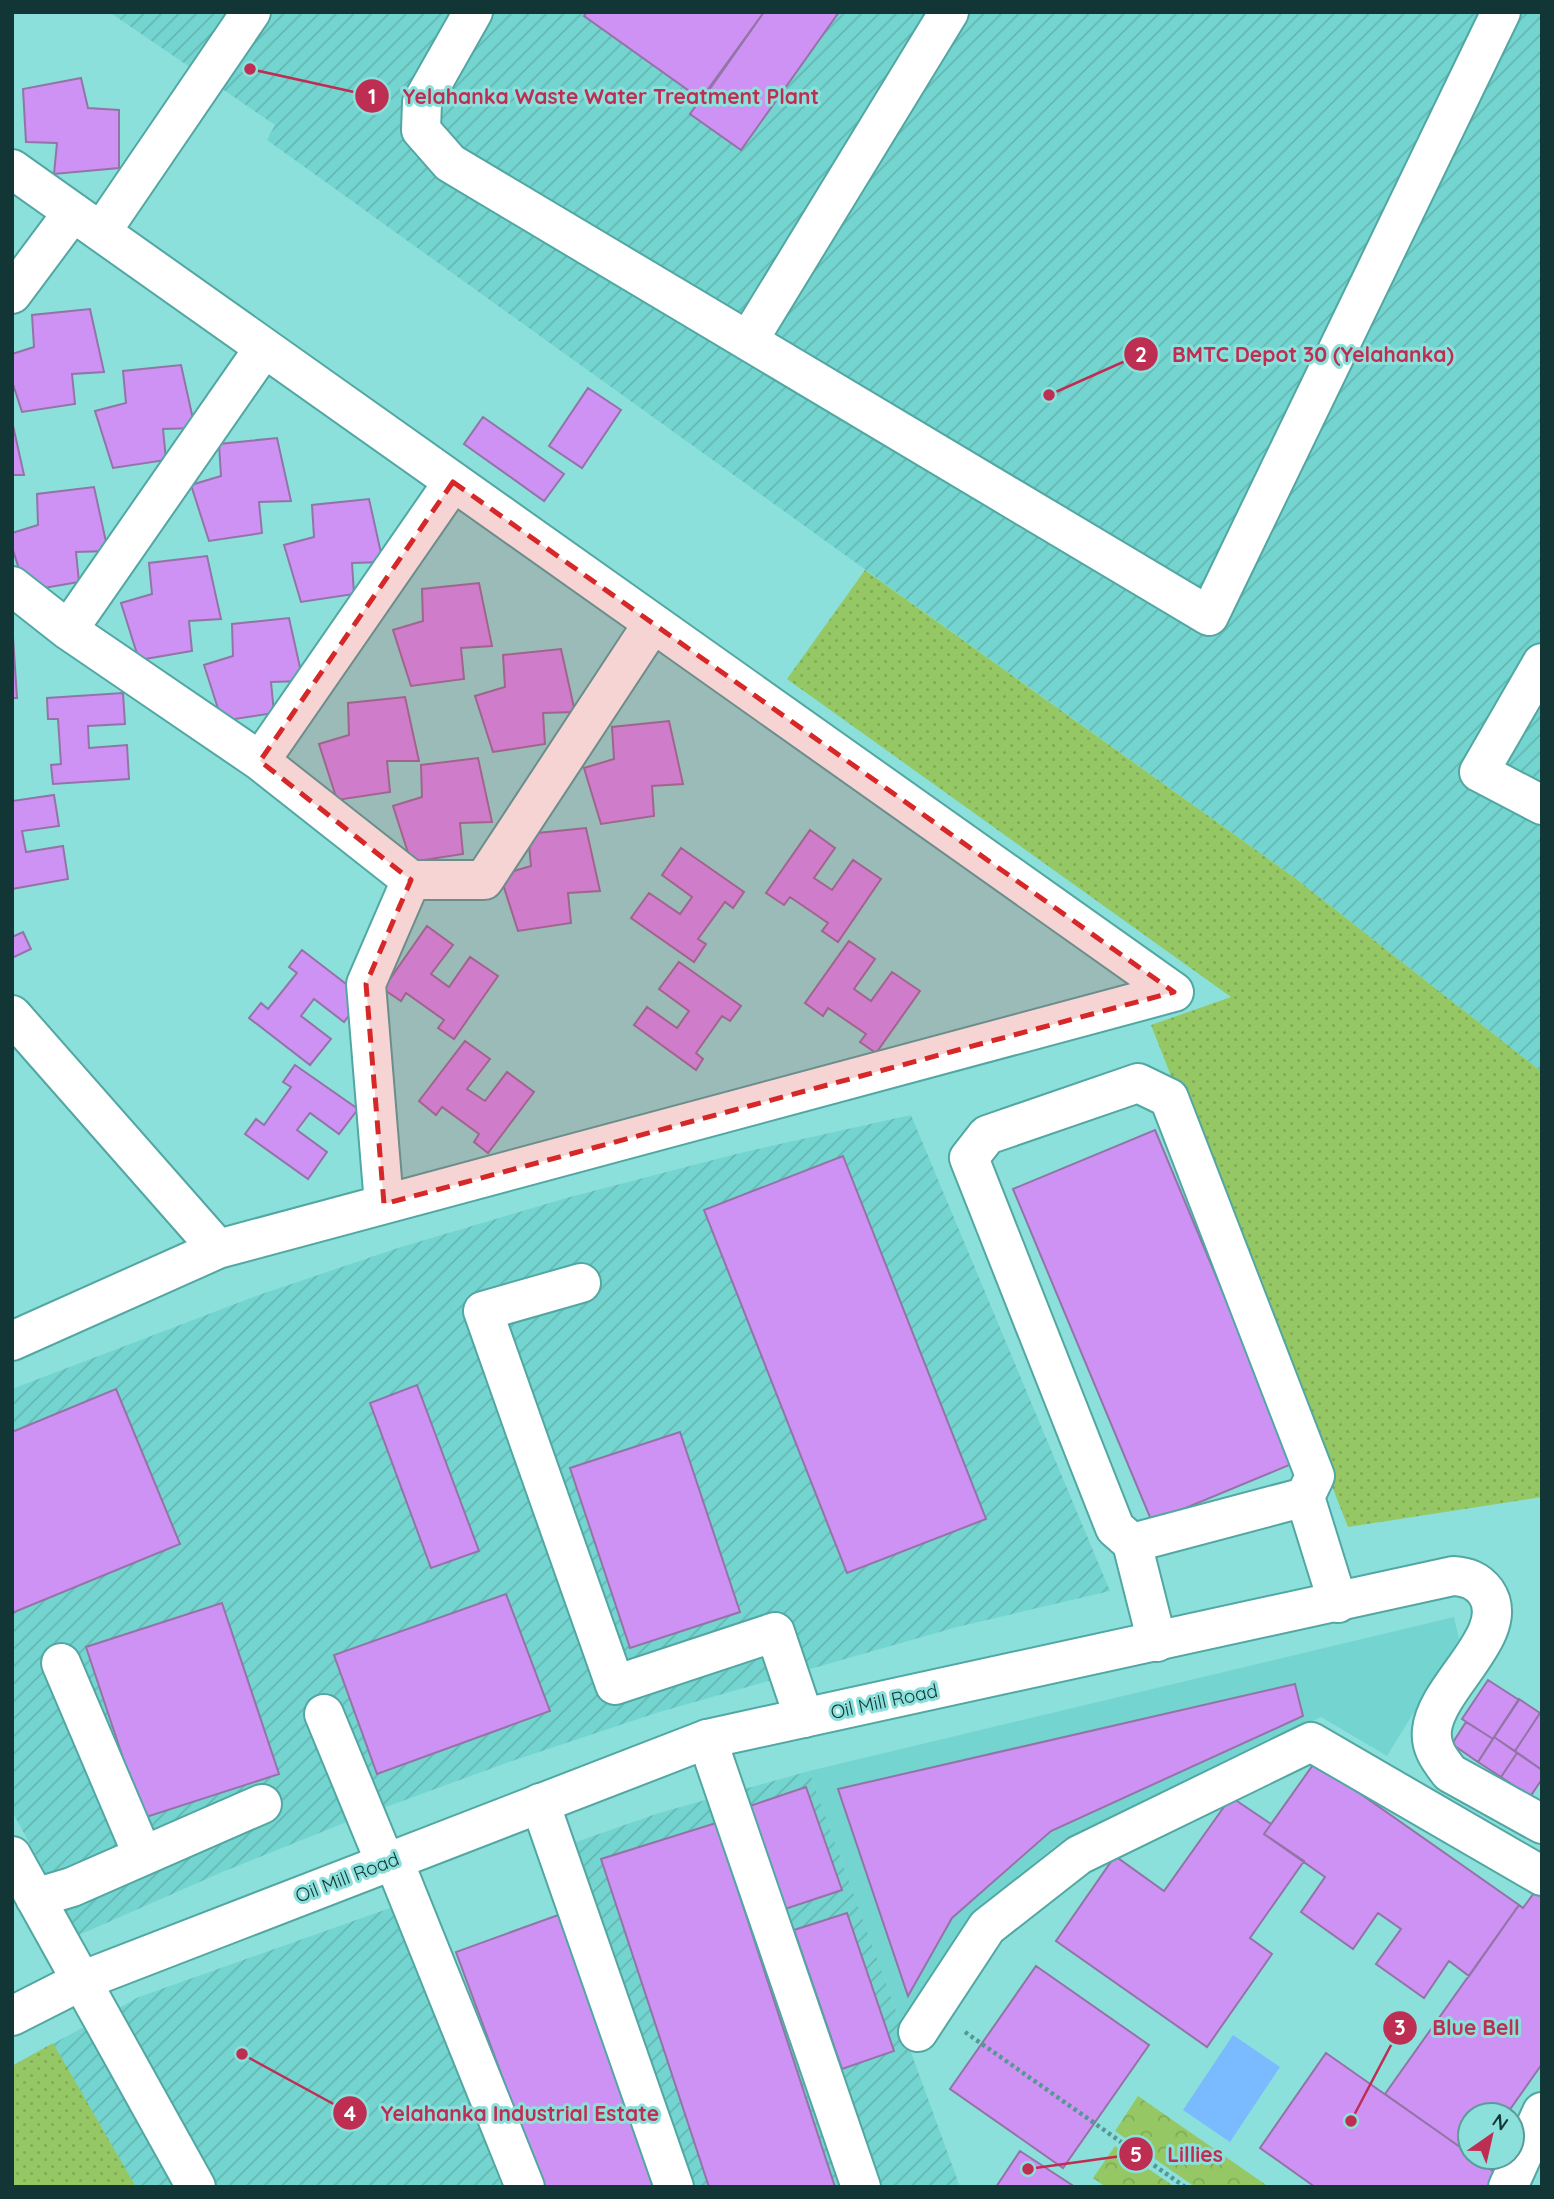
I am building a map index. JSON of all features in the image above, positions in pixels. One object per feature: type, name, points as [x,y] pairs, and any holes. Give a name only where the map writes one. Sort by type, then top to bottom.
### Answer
[{"type":"street","points":[[12,294],[87,222],[251,12]]},
{"type":"street","points":[[472,12],[422,102],[421,130],[450,163],[1209,616],[1500,12]]},
{"type":"street","points":[[748,341],[949,12]]},
{"type":"street","points":[[12,169],[1174,992],[218,1249],[12,1341]]},
{"type":"street","points":[[68,630],[264,348]]},
{"type":"street","points":[[260,761],[453,482]]},
{"type":"street","points":[[12,586],[68,630],[260,761],[411,880],[484,880],[653,623]]},
{"type":"street","points":[[1542,663],[1479,772],[1542,806]]},
{"type":"street","points":[[384,1204],[366,984],[411,880]]},
{"type":"street","points":[[12,1015],[218,1249]]},
{"type":"street","points":[[1157,1642],[1132,1543],[1115,1528],[969,1158],[986,1135],[1138,1083],[1169,1098],[1315,1476],[1305,1497],[1338,1603]]},
{"type":"street","points":[[581,1283],[484,1311],[615,1685],[775,1632],[804,1718]]},
{"type":"street","points":[[1132,1543],[1305,1497]]},
{"type":"street","name":"Oil Mill Road","points":[[12,2016],[81,1981],[707,1739],[1453,1576],[1475,1581],[1490,1598],[1493,1610],[1487,1633],[1439,1706],[1434,1719],[1434,1747],[1446,1768]]},
{"type":"street","points":[[61,1663],[143,1856]]},
{"type":"street","points":[[324,1714],[389,1860],[525,2187]]},
{"type":"street","points":[[707,1739],[861,2187]]},
{"type":"street","points":[[926,2021],[987,1927],[1079,1855],[1311,1742],[1542,1876]]},
{"type":"street","points":[[1422,1807],[1446,1768],[1450,1773],[1542,1824]]},
{"type":"street","points":[[540,1803],[674,2187]]},
{"type":"street","points":[[35,1898],[72,1887],[262,1804]]},
{"type":"street","points":[[12,1856],[196,2187]]},
{"type":"street","points":[[1508,2187],[1542,2112]]},
{"type":"path","points":[[926,2021],[1185,2187]]},
{"type":"highlighted area","points":[[453,482],[1174,992],[384,1204],[366,984],[411,880],[260,761]]},
{"type":"shaded area","points":[[109,12],[1542,12],[1542,1072],[1295,878],[267,140],[275,125]]},
{"type":"shaded area","points":[[911,1115],[1110,1591],[957,1627],[656,1713],[509,1762],[364,1815],[220,1873],[79,1935],[12,1811],[12,1389],[256,1296],[401,1247],[570,1197],[740,1153]]},
{"type":"shaded area","points":[[1454,1617],[1459,1639],[1387,1756],[1321,1717],[1054,1847],[976,1912],[901,2025],[809,1771]]},
{"type":"shaded area","points":[[809,1771],[960,2187],[690,2187],[576,1842],[659,1813]]},
{"type":"shaded area","points":[[393,1907],[502,2187],[12,2187],[12,2066],[139,1997]]},
{"type":"shaded area","points":[[1233,2035],[1280,2067],[1230,2142],[1183,2110]]},
{"type":"green space","points":[[865,570],[1295,878],[1542,1072],[1542,1497],[1348,1527],[1151,1025],[1231,997],[787,679]]},
{"type":"green space","points":[[53,2043],[136,2187],[12,2187],[12,2066]]},
{"type":"green space","points":[[1138,2096],[1269,2187],[1195,2187],[1115,2131]]},
{"type":"green space","points":[[1115,2146],[1175,2187],[1106,2187],[1093,2178]]},
{"type":"building","points":[[587,12],[764,12],[702,100],[584,16]]},
{"type":"building","points":[[764,12],[839,12],[741,150],[690,114]]},
{"type":"building","points":[[81,78],[88,108],[119,110],[119,168],[54,174],[57,143],[26,142],[23,89]]},
{"type":"building","points":[[90,309],[104,372],[72,374],[75,404],[22,412],[12,381],[12,354],[34,347],[32,315]]},
{"type":"building","points":[[181,365],[195,428],[163,429],[166,460],[113,468],[95,411],[126,403],[123,371]]},
{"type":"building","points":[[588,388],[621,410],[582,468],[549,446]]},
{"type":"building","points":[[483,417],[564,474],[544,501],[464,444]]},
{"type":"building","points":[[12,421],[24,475],[12,475]]},
{"type":"building","points":[[277,438],[291,501],[259,502],[262,533],[209,541],[191,485],[221,476],[219,444]]},
{"type":"building","points":[[94,487],[108,551],[76,552],[79,582],[26,591],[12,547],[12,533],[38,525],[37,494]]},
{"type":"building","points":[[369,499],[383,562],[352,563],[354,594],[301,602],[284,545],[314,537],[312,505]]},
{"type":"building","points":[[207,556],[221,619],[189,621],[192,651],[139,660],[121,603],[152,594],[149,563]]},
{"type":"building","points":[[479,583],[492,646],[461,648],[464,679],[411,686],[393,630],[423,621],[422,589]]},
{"type":"building","points":[[289,618],[303,681],[271,682],[274,713],[222,721],[204,665],[233,656],[232,624]]},
{"type":"building","points":[[12,622],[17,698],[12,698]]},
{"type":"building","points":[[561,649],[575,712],[543,713],[545,744],[493,752],[475,696],[505,687],[503,655]]},
{"type":"building","points":[[123,693],[125,724],[88,726],[89,748],[127,745],[129,779],[53,784],[51,765],[61,764],[58,719],[48,719],[47,698]]},
{"type":"building","points":[[405,697],[419,761],[387,761],[390,792],[337,800],[319,744],[349,735],[348,703]]},
{"type":"building","points":[[669,721],[683,784],[652,786],[654,816],[601,824],[584,768],[614,759],[612,727]]},
{"type":"building","points":[[478,758],[492,822],[460,823],[463,854],[411,862],[393,806],[422,797],[421,765]]},
{"type":"building","points":[[54,795],[59,826],[22,831],[26,852],[63,846],[68,879],[12,889],[12,801]]},
{"type":"building","points":[[586,828],[600,891],[568,893],[571,923],[518,931],[500,875],[531,866],[528,834]]},
{"type":"building","points":[[810,830],[835,848],[814,878],[832,890],[853,860],[881,879],[838,942],[822,931],[828,923],[790,897],[784,905],[766,893]]},
{"type":"building","points":[[681,848],[744,892],[733,908],[725,902],[698,939],[706,944],[694,962],[631,918],[649,893],[680,914],[692,897],[662,875]]},
{"type":"building","points":[[427,926],[453,945],[431,974],[449,987],[470,957],[498,976],[454,1039],[438,1028],[444,1020],[406,993],[401,1001],[383,989]]},
{"type":"building","points":[[23,932],[31,949],[12,958],[12,937]]},
{"type":"building","points":[[849,941],[875,959],[854,989],[871,1001],[892,972],[920,991],[876,1053],[860,1042],[866,1034],[828,1008],[823,1016],[805,1003]]},
{"type":"building","points":[[302,950],[363,997],[344,1022],[314,999],[301,1016],[331,1039],[310,1065],[249,1018],[261,1003],[268,1009],[297,973],[289,967]]},
{"type":"building","points":[[679,962],[741,1006],[730,1021],[722,1016],[696,1053],[703,1059],[696,1070],[634,1025],[647,1007],[677,1028],[689,1011],[659,989]]},
{"type":"building","points":[[465,1041],[490,1059],[467,1089],[485,1101],[507,1072],[534,1092],[488,1153],[474,1142],[479,1134],[442,1107],[436,1115],[419,1101]]},
{"type":"building","points":[[295,1065],[358,1109],[339,1134],[310,1113],[297,1130],[327,1152],[308,1179],[245,1134],[256,1119],[264,1125],[291,1087],[283,1082]]},
{"type":"building","points":[[1155,1130],[1294,1463],[1152,1522],[1013,1189]]},
{"type":"building","points":[[843,1156],[986,1519],[847,1573],[704,1210]]},
{"type":"building","points":[[417,1385],[479,1551],[431,1568],[370,1403]]},
{"type":"building","points":[[116,1389],[180,1544],[12,1613],[12,1432]]},
{"type":"building","points":[[680,1432],[740,1612],[630,1648],[570,1468]]},
{"type":"building","points":[[506,1594],[550,1711],[377,1774],[334,1655]]},
{"type":"building","points":[[222,1603],[279,1774],[143,1818],[86,1647]]},
{"type":"building","points":[[1488,1680],[1519,1700],[1493,1739],[1462,1719]]},
{"type":"building","points":[[1295,1684],[1303,1716],[1051,1831],[952,1918],[908,1996],[838,1789]]},
{"type":"building","points":[[1519,1699],[1540,1713],[1515,1751],[1494,1737]]},
{"type":"building","points":[[1540,1713],[1542,1714],[1542,1770],[1515,1751]]},
{"type":"building","points":[[1466,1722],[1493,1739],[1478,1762],[1452,1744]]},
{"type":"building","points":[[1494,1737],[1517,1753],[1501,1777],[1478,1762]]},
{"type":"building","points":[[1517,1753],[1542,1770],[1542,1779],[1530,1797],[1501,1777]]},
{"type":"building","points":[[1315,1762],[1519,1905],[1469,1976],[1449,1961],[1424,1998],[1376,1964],[1401,1929],[1378,1913],[1353,1949],[1301,1912],[1325,1877],[1264,1834]]},
{"type":"building","points":[[806,1787],[842,1890],[785,1909],[750,1806]]},
{"type":"building","points":[[1231,1797],[1271,1824],[1264,1834],[1304,1861],[1250,1938],[1272,1954],[1207,2047],[1056,1941],[1115,1856],[1164,1891]]},
{"type":"building","points":[[716,1823],[835,2187],[709,2187],[601,1859]]},
{"type":"building","points":[[1539,1886],[1542,1888],[1542,2064],[1516,2101],[1456,2101],[1456,2144],[1385,2094],[1519,1905],[1523,1908]]},
{"type":"building","points":[[847,1913],[894,2051],[842,2069],[794,1930]]},
{"type":"building","points":[[561,1914],[662,2187],[543,2187],[456,1952]]},
{"type":"building","points":[[1036,1966],[1149,2045],[1063,2168],[950,2089]]},
{"type":"building","points":[[1326,2053],[1456,2144],[1456,2171],[1493,2171],[1501,2176],[1493,2187],[1315,2187],[1260,2148]]},
{"type":"building","points":[[1020,2151],[1075,2187],[996,2187]]},
{"type":"place","name":"Yelahanka Waste Water Treatment Plant","points":[[250,69]]},
{"type":"place","name":"BMTC Depot 30 (Yelahanka)","points":[[1049,395]]},
{"type":"place","name":"Yelahanka Industrial Estate","points":[[242,2054]]},
{"type":"place","name":"Blue Bell","points":[[1351,2121]]},
{"type":"place","name":"Lillies","points":[[1028,2169]]}]
